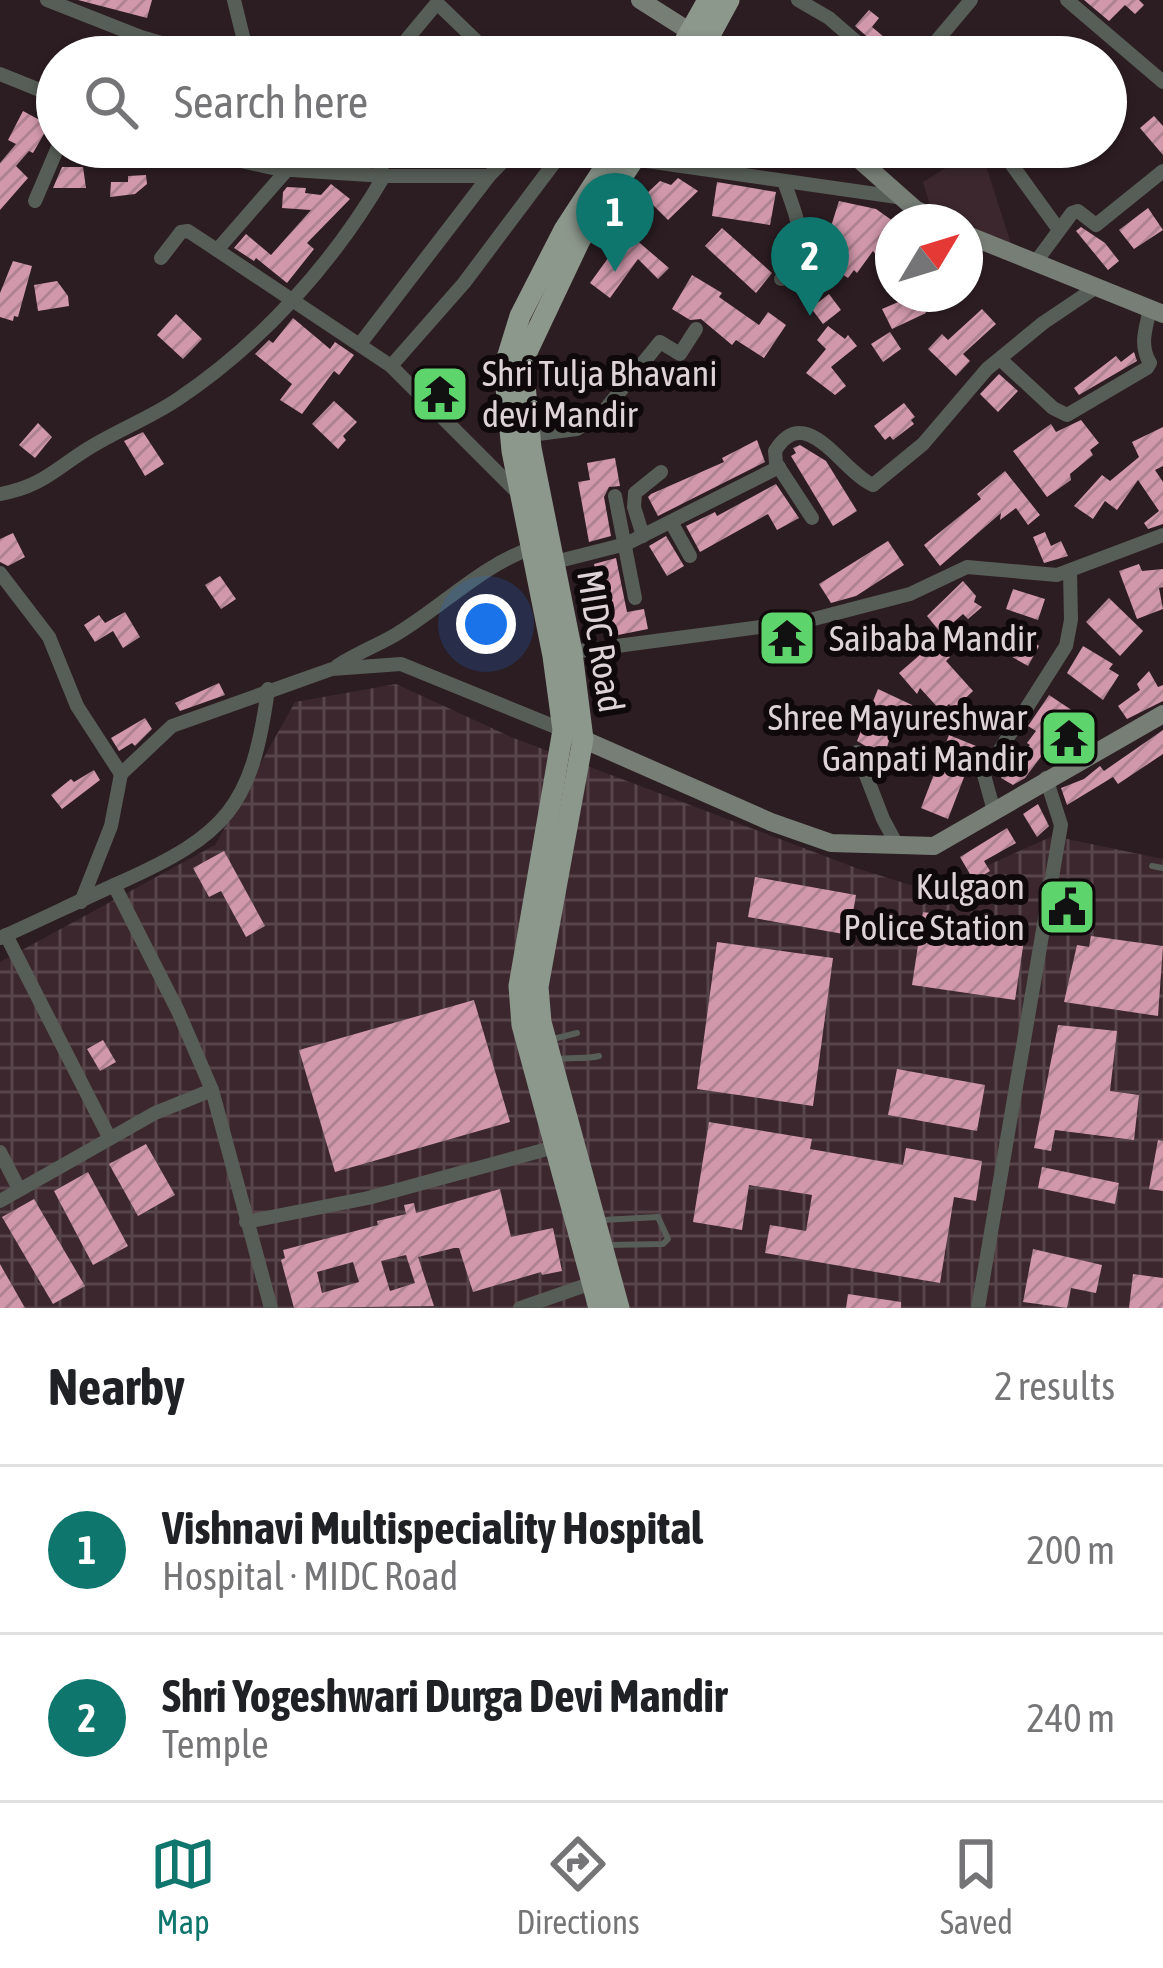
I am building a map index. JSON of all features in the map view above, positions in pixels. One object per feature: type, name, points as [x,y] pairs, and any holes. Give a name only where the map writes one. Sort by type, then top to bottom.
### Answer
[{"type":"main road","points":[[701,36],[708,0]]},
{"type":"main road","points":[[705,36],[729,0]]},
{"type":"main road","name":"MIDC Road","points":[[546,550],[522,497],[506,387],[511,338],[564,230],[616,168]]},
{"type":"main road","name":"MIDC Road","points":[[619,168],[527,352],[530,435],[573,734],[553,850],[538,987],[564,1145],[601,1279],[619,1308]]},
{"type":"main road","name":"MIDC Road","points":[[553,850],[519,986],[522,1025],[600,1245],[599,1308]]},
{"type":"street","points":[[47,0],[138,36]]},
{"type":"street","points":[[234,0],[243,36]]},
{"type":"street","points":[[640,0],[690,36]]},
{"type":"street","points":[[798,0],[850,36]]},
{"type":"street","points":[[940,36],[971,0]]},
{"type":"street","points":[[1067,0],[1109,36]]},
{"type":"street","points":[[410,36],[438,2],[472,36]]},
{"type":"street","points":[[1127,51],[1163,82]]},
{"type":"street","points":[[0,74],[36,89]]},
{"type":"street","points":[[35,201],[49,168]]},
{"type":"street","points":[[273,168],[384,176],[489,176]]},
{"type":"street","points":[[381,168],[384,176]]},
{"type":"street","points":[[360,344],[497,168]]},
{"type":"street","points":[[391,366],[453,297],[550,168]]},
{"type":"street","points":[[689,168],[904,198]]},
{"type":"street","points":[[869,168],[913,204]]},
{"type":"street","points":[[1014,168],[1059,230]]},
{"type":"street","points":[[218,250],[282,170]]},
{"type":"street","points":[[1035,263],[1075,212],[1096,225],[1163,171]]},
{"type":"street","points":[[0,494],[29,489],[178,399],[256,336],[352,230],[384,176]]},
{"type":"street","points":[[781,279],[797,261],[800,244],[800,226],[784,181]]},
{"type":"street","points":[[161,258],[181,232],[188,231],[360,344],[391,366],[522,497]]},
{"type":"street","points":[[983,241],[1157,312],[1144,335],[1147,368],[1067,415],[1053,408],[1000,359]]},
{"type":"street","points":[[812,518],[774,457],[783,440],[794,432],[808,431],[872,486],[923,444],[1000,359],[1042,323],[1095,288]]},
{"type":"street","points":[[530,435],[577,429],[604,411],[660,342],[680,354],[696,329]]},
{"type":"street","points":[[81,902],[111,826],[121,774],[172,727],[332,669],[392,637],[488,568],[546,550],[626,544],[779,467]]},
{"type":"street","points":[[643,536],[635,493],[661,472]]},
{"type":"street","points":[[615,496],[635,598]]},
{"type":"street","points":[[671,522],[690,556]]},
{"type":"street","points":[[562,654],[806,621],[910,595],[967,567],[1057,575],[1163,535]]},
{"type":"street","points":[[994,811],[984,775],[1066,646],[1072,620],[1070,571]]},
{"type":"street","points":[[2,580],[49,637],[77,706],[121,774]]},
{"type":"street","points":[[332,669],[401,664],[771,822],[831,843],[934,846],[1163,714]]},
{"type":"street","points":[[109,1138],[3,937],[193,848],[230,812],[254,762],[268,689]]},
{"type":"street","points":[[857,752],[897,845]]},
{"type":"street","points":[[978,1308],[1061,826],[1046,778]]},
{"type":"street","points":[[114,885],[212,1090],[271,1308]]},
{"type":"street","points":[[0,1201],[155,1113],[212,1090]]},
{"type":"street","points":[[247,1222],[368,1198],[564,1145]]},
{"type":"street","points":[[0,1152],[19,1190]]},
{"type":"street","points":[[520,1308],[601,1279]]},
{"type":"lane","points":[[1151,866],[1163,868]]},
{"type":"lane","points":[[548,1051],[577,1033]]},
{"type":"lane","points":[[548,1051],[599,1057]]},
{"type":"lane","points":[[593,1221],[658,1217],[668,1239],[663,1244],[600,1245]]},
{"type":"shaded area","points":[[946,168],[987,168],[1013,250],[983,238],[983,204],[930,204],[923,182]]},
{"type":"shaded area","points":[[396,684],[511,737],[859,869],[930,891],[1053,836],[1163,859],[1163,1308],[0,1308],[0,962],[215,845],[295,702]]},
{"type":"building","points":[[78,0],[152,0],[147,18]]},
{"type":"building","points":[[1084,0],[1139,0],[1144,5],[1135,14],[1125,5],[1109,21]]},
{"type":"building","points":[[869,10],[879,18],[872,27],[883,36],[866,36],[855,26]]},
{"type":"building","points":[[23,111],[36,118],[36,148],[16,166],[28,178],[0,210],[0,163],[16,144],[8,140]]},
{"type":"building","points":[[1154,116],[1163,126],[1163,155],[1140,128]]},
{"type":"building","points":[[62,168],[83,168],[86,188],[53,188]]},
{"type":"building","points":[[146,175],[147,184],[135,194],[110,197],[111,182]]},
{"type":"building","points":[[678,178],[698,191],[668,220],[644,196],[660,181],[671,185]]},
{"type":"building","points":[[717,182],[776,192],[770,225],[712,216]]},
{"type":"building","points":[[331,184],[350,199],[307,243],[314,249],[287,283],[256,258],[234,248],[246,234],[271,255],[311,210],[282,208],[287,187],[321,195]]},
{"type":"building","points":[[839,201],[875,209],[875,254],[848,278],[837,271],[821,294],[797,277],[821,231],[828,236]]},
{"type":"building","points":[[1148,208],[1163,230],[1134,249],[1119,230]]},
{"type":"building","points":[[1081,227],[1105,243],[1119,261],[1108,270],[1076,231]]},
{"type":"building","points":[[722,228],[772,273],[756,293],[705,246]]},
{"type":"building","points":[[627,232],[669,268],[658,279],[638,259],[610,298],[590,283]]},
{"type":"building","points":[[13,261],[32,266],[13,321],[0,317],[0,293]]},
{"type":"building","points":[[692,275],[759,325],[768,312],[786,325],[764,358],[736,340],[732,345],[701,319],[690,320],[672,309]]},
{"type":"building","points":[[57,281],[69,306],[38,311],[34,285]]},
{"type":"building","points":[[829,294],[841,310],[823,324],[811,308]]},
{"type":"building","points":[[983,310],[996,324],[963,354],[970,361],[956,376],[928,349],[942,334],[948,340]]},
{"type":"building","points":[[884,312],[926,312],[926,313],[892,329]]},
{"type":"building","points":[[176,314],[202,339],[183,359],[157,335]]},
{"type":"building","points":[[293,318],[330,349],[335,342],[354,355],[339,375],[334,371],[302,414],[280,400],[292,384],[255,354],[269,340],[273,343]]},
{"type":"building","points":[[828,326],[845,339],[848,335],[857,346],[831,367],[846,386],[835,395],[806,373],[826,349],[817,340]]},
{"type":"building","points":[[890,332],[901,349],[883,362],[871,344]]},
{"type":"building","points":[[1134,352],[1137,361],[1079,395],[1074,388],[1116,356],[1121,362]]},
{"type":"building","points":[[999,374],[1018,391],[998,412],[980,394]]},
{"type":"building","points":[[334,401],[357,422],[338,449],[312,424]]},
{"type":"building","points":[[904,403],[915,417],[914,424],[893,440],[890,436],[885,440],[874,426]]},
{"type":"building","points":[[1081,420],[1099,443],[1090,450],[1093,455],[1070,474],[1071,480],[1047,497],[1013,451],[1051,424],[1056,432]]},
{"type":"building","points":[[38,423],[52,437],[35,458],[19,445]]},
{"type":"building","points":[[1163,427],[1163,466],[1155,470],[1163,482],[1163,524],[1148,529],[1144,523],[1159,511],[1138,480],[1117,510],[1105,501],[1093,519],[1074,506],[1102,475],[1110,481],[1139,457],[1132,442]]},
{"type":"building","points":[[143,432],[164,464],[145,476],[124,441]]},
{"type":"building","points":[[757,440],[765,462],[658,516],[648,497],[651,494],[724,462],[722,458]]},
{"type":"building","points":[[800,445],[826,461],[857,511],[833,526],[791,456]]},
{"type":"building","points":[[615,458],[620,486],[609,487],[604,497],[611,536],[589,542],[578,482],[590,480],[587,463]]},
{"type":"building","points":[[1005,471],[1040,515],[1028,525],[1016,508],[1000,520],[1001,513],[940,566],[924,545],[981,499],[977,494]]},
{"type":"building","points":[[776,484],[799,518],[777,530],[768,514],[700,552],[686,526],[715,512],[717,516]]},
{"type":"building","points":[[1045,532],[1051,546],[1061,541],[1068,556],[1044,563],[1033,537]]},
{"type":"building","points":[[13,533],[25,557],[8,566],[0,562],[0,539]]},
{"type":"building","points":[[666,536],[684,566],[667,576],[649,546]]},
{"type":"building","points":[[888,541],[904,565],[856,596],[831,603],[819,584]]},
{"type":"building","points":[[616,558],[627,612],[644,609],[648,629],[618,635],[616,627],[607,628],[594,564]]},
{"type":"building","points":[[1139,564],[1142,571],[1163,569],[1163,587],[1159,588],[1163,609],[1137,619],[1119,571]]},
{"type":"building","points":[[220,576],[236,599],[221,609],[205,585]]},
{"type":"building","points":[[963,581],[982,607],[968,619],[963,614],[941,633],[927,616]]},
{"type":"building","points":[[1013,589],[1045,599],[1038,620],[1006,609]]},
{"type":"building","points":[[1109,598],[1143,631],[1120,656],[1086,622]]},
{"type":"building","points":[[125,612],[140,637],[123,648],[113,631],[95,642],[84,625],[99,615],[105,623]]},
{"type":"building","points":[[1007,623],[1039,646],[1028,666],[993,646]]},
{"type":"building","points":[[936,641],[950,657],[946,661],[973,691],[954,709],[949,704],[941,711],[899,673]]},
{"type":"building","points":[[1083,646],[1113,664],[1109,669],[1119,675],[1103,700],[1067,673]]},
{"type":"building","points":[[1149,671],[1158,687],[1163,685],[1163,701],[1127,719],[1118,706],[1140,690],[1137,684]]},
{"type":"building","points":[[219,683],[225,695],[180,711],[175,703]]},
{"type":"building","points":[[878,689],[912,705],[901,729],[894,725],[881,766],[873,763],[869,748],[857,741]]},
{"type":"building","points":[[1049,695],[1076,713],[1046,757],[1043,754],[1025,778],[1013,785],[1001,778],[1030,745],[1036,731],[1028,726]]},
{"type":"building","points":[[145,718],[152,729],[135,746],[132,743],[119,751],[111,738]]},
{"type":"building","points":[[1163,730],[1163,754],[1118,784],[1113,777],[1067,805],[1061,788],[1100,766],[1104,771]]},
{"type":"building","points":[[949,735],[976,746],[948,819],[921,808]]},
{"type":"building","points":[[94,770],[100,780],[62,809],[51,795],[71,779],[74,782]]},
{"type":"building","points":[[1038,804],[1049,826],[1037,837],[1023,814]]},
{"type":"building","points":[[1007,828],[1016,843],[984,861],[990,871],[974,881],[960,857]]},
{"type":"building","points":[[224,851],[265,926],[246,937],[221,891],[209,897],[193,868]]},
{"type":"building","points":[[755,877],[856,895],[849,935],[748,917]]},
{"type":"building","points":[[923,912],[1026,927],[1015,1000],[912,985]]},
{"type":"building","points":[[1091,936],[1163,946],[1158,1016],[1064,1002],[1077,945],[1089,947]]},
{"type":"building","points":[[717,942],[833,958],[813,1106],[697,1089]]},
{"type":"building","points":[[474,1000],[510,1122],[335,1172],[299,1050]]},
{"type":"building","points":[[1058,1025],[1117,1031],[1110,1091],[1139,1095],[1134,1140],[1055,1130],[1051,1151],[1034,1148]]},
{"type":"building","points":[[103,1040],[116,1062],[100,1071],[87,1049]]},
{"type":"building","points":[[897,1069],[985,1085],[977,1131],[888,1115]]},
{"type":"building","points":[[709,1122],[812,1139],[810,1149],[903,1165],[906,1148],[982,1161],[976,1201],[954,1197],[940,1283],[765,1253],[770,1225],[806,1231],[812,1195],[749,1185],[742,1230],[693,1222]]},
{"type":"building","points":[[1158,1140],[1163,1141],[1163,1191],[1149,1189]]},
{"type":"building","points":[[146,1144],[175,1195],[138,1216],[109,1164]]},
{"type":"building","points":[[1042,1167],[1119,1183],[1115,1204],[1038,1188]]},
{"type":"building","points":[[88,1172],[128,1246],[93,1265],[54,1191]]},
{"type":"building","points":[[500,1189],[511,1237],[553,1228],[562,1271],[541,1272],[473,1292],[459,1248],[454,1248],[418,1257],[434,1306],[294,1308],[281,1260],[283,1250],[378,1225],[377,1221],[406,1214],[404,1205],[414,1203],[416,1213]],"holes":[[[406,1255],[415,1283],[390,1291],[381,1261]],[[353,1262],[359,1282],[322,1293],[317,1272]]]},
{"type":"building","points":[[34,1199],[85,1286],[53,1304],[2,1217]]},
{"type":"building","points":[[1033,1249],[1102,1265],[1096,1293],[1071,1288],[1067,1308],[1023,1302]]},
{"type":"building","points":[[0,1264],[25,1308],[0,1308]]},
{"type":"building","points":[[1133,1274],[1163,1278],[1163,1308],[1129,1308]]},
{"type":"building","points":[[848,1294],[901,1302],[901,1308],[846,1308]]},
{"type":"place","name":"Vishnavi Multispeciality Hospital","points":[[615,272]]},
{"type":"place","name":"Shri Yogeshwari Durga Devi Mandir","points":[[810,316]]},
{"type":"place","name":"Shri Tulja Bhavani devi Mandir","points":[[440,394]]},
{"type":"place","name":"Saibaba Mandir","points":[[787,638]]},
{"type":"place","name":"Shree Mayureshwar Ganpati Mandir","points":[[1069,738]]},
{"type":"place","name":"Kulgaon Police Station","points":[[1067,907]]}]
